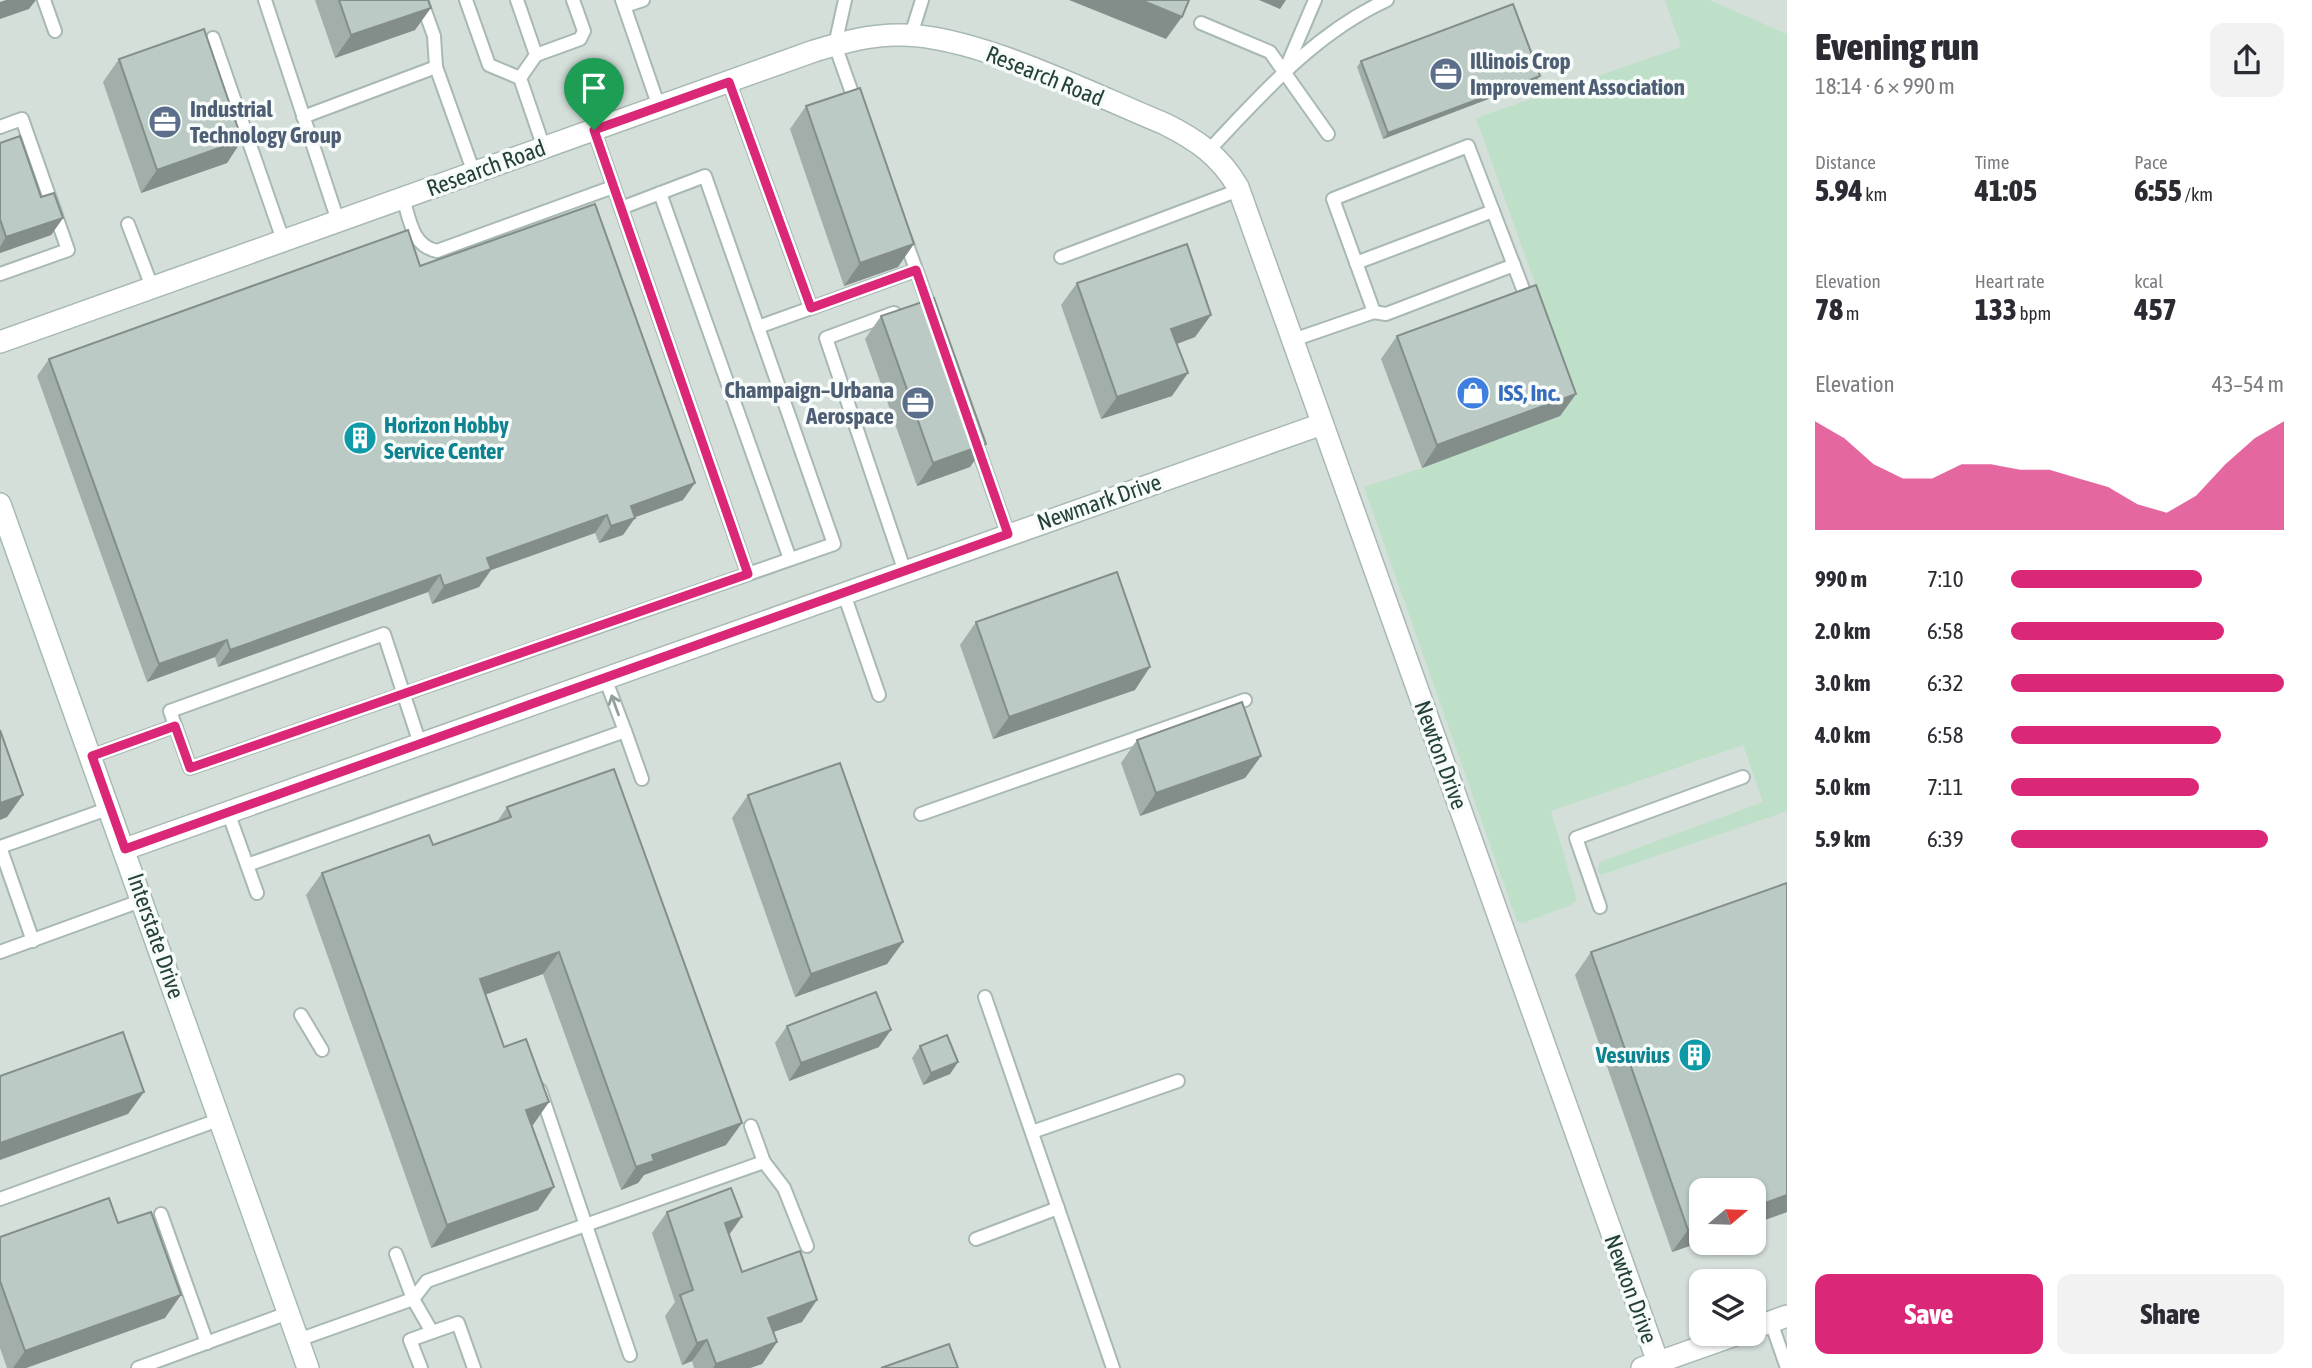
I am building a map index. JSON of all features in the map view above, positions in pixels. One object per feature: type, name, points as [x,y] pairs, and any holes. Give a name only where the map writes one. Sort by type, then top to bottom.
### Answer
[{"type":"street","name":"Research Road","points":[[0,342],[729,82],[835,45],[873,36],[911,35],[961,43],[1165,124],[1209,150]]},
{"type":"street","name":"Newton Drive","points":[[1209,150],[1228,170],[1239,190],[1653,1366]]},
{"type":"street","name":"Newmark Drive","points":[[125,849],[1322,424]]},
{"type":"street","name":"Interstate Drive","points":[[0,504],[308,1368]]},
{"type":"street","points":[[1653,1366],[1706,1346]]},
{"type":"lane","points":[[44,0],[55,31]]},
{"type":"lane","points":[[265,0],[338,221]]},
{"type":"lane","points":[[421,0],[434,36],[436,67],[474,173]]},
{"type":"lane","points":[[466,0],[489,65],[520,78],[544,148]]},
{"type":"lane","points":[[517,0],[536,55]]},
{"type":"lane","points":[[520,78],[536,55],[580,39],[584,31],[573,0]]},
{"type":"lane","points":[[643,0],[623,3],[659,107]]},
{"type":"lane","points":[[845,0],[835,45],[862,120]]},
{"type":"lane","points":[[911,35],[922,0]]},
{"type":"lane","points":[[1284,72],[1315,0]]},
{"type":"lane","points":[[1209,150],[1284,72],[1320,39],[1387,0]]},
{"type":"lane","points":[[1201,23],[1270,52],[1328,134]]},
{"type":"lane","points":[[212,38],[283,240]]},
{"type":"lane","points":[[303,117],[436,67]]},
{"type":"lane","points":[[729,82],[811,308]]},
{"type":"lane","points":[[0,127],[22,119],[68,250],[0,274]]},
{"type":"lane","points":[[594,130],[748,574]]},
{"type":"lane","points":[[1373,312],[1333,199],[1468,146],[1533,317]]},
{"type":"lane","points":[[420,744],[403,694],[384,634],[170,711],[190,768],[403,694],[748,574],[790,559],[834,544],[705,176],[621,208]]},
{"type":"lane","points":[[403,198],[418,242],[424,248],[437,251],[613,187]]},
{"type":"lane","points":[[1060,257],[1239,190]]},
{"type":"lane","points":[[660,193],[790,559]]},
{"type":"lane","points":[[1356,263],[1493,211]]},
{"type":"lane","points":[[898,220],[916,270],[914,306],[936,327]]},
{"type":"lane","points":[[128,224],[152,287]]},
{"type":"lane","points":[[1293,340],[1373,312],[1386,314],[1514,265]]},
{"type":"lane","points":[[758,327],[916,270]]},
{"type":"lane","points":[[905,572],[826,338],[914,306]]},
{"type":"lane","points":[[968,418],[1008,534]]},
{"type":"lane","points":[[844,594],[879,695]]},
{"type":"lane","points":[[606,678],[642,779]]},
{"type":"lane","points":[[921,814],[1245,699]]},
{"type":"lane","points":[[92,756],[175,726]]},
{"type":"lane","points":[[247,865],[625,731]]},
{"type":"lane","points":[[1600,907],[1576,838],[1743,777]]},
{"type":"lane","points":[[33,941],[0,847],[110,808]]},
{"type":"lane","points":[[228,813],[257,893]]},
{"type":"lane","points":[[0,952],[143,900]]},
{"type":"lane","points":[[985,997],[1113,1368]]},
{"type":"lane","points":[[301,1015],[322,1050]]},
{"type":"lane","points":[[536,1078],[587,1225],[594,1257],[630,1355]]},
{"type":"lane","points":[[1031,1132],[1178,1081]]},
{"type":"lane","points":[[0,1199],[221,1119]]},
{"type":"lane","points":[[751,1126],[764,1162],[785,1188],[807,1246]]},
{"type":"lane","points":[[298,1340],[413,1299],[427,1281],[764,1162]]},
{"type":"lane","points":[[976,1239],[1058,1208]]},
{"type":"lane","points":[[161,1214],[207,1343]]},
{"type":"lane","points":[[396,1254],[413,1299],[432,1332]]},
{"type":"lane","points":[[138,1368],[288,1313]]},
{"type":"lane","points":[[1770,1322],[1787,1368]]},
{"type":"lane","points":[[421,1368],[410,1340],[458,1323],[474,1368]]},
{"type":"shaded area","points":[[0,0],[1787,0],[1787,1368],[0,1368]]},
{"type":"green space","points":[[1665,0],[1709,0],[1787,34],[1787,811],[1601,875],[1598,872],[1602,861],[1763,802],[1743,745],[1551,811],[1577,899],[1571,905],[1523,923],[1517,921],[1364,487],[1422,468],[1563,362],[1476,118],[1681,47]]},
{"type":"building","points":[[339,0],[428,0],[431,8],[351,35]]},
{"type":"building","points":[[1141,0],[1189,0],[1182,17]]},
{"type":"building","name":"Illinois Crop Improvement Association","points":[[1513,4],[1540,76],[1388,133],[1361,61]]},
{"type":"building","name":"Industrial Technology Group","points":[[204,29],[242,140],[157,170],[119,59]]},
{"type":"building","points":[[860,88],[914,244],[860,263],[806,106]]},
{"type":"building","points":[[20,136],[41,197],[54,193],[63,218],[6,237],[0,219],[0,143]]},
{"type":"building","name":"Horizon Hobby Service Center","points":[[595,204],[695,483],[631,506],[635,518],[611,526],[607,515],[487,558],[491,569],[444,586],[440,575],[230,650],[227,640],[159,664],[49,359],[408,230],[420,266]]},
{"type":"building","points":[[1187,244],[1211,315],[1171,329],[1188,373],[1117,397],[1077,283]]},
{"type":"building","name":"ISS, Inc.","points":[[1536,285],[1576,394],[1437,445],[1397,336]]},
{"type":"building","points":[[934,298],[986,444],[933,463],[881,316]]},
{"type":"building","points":[[1117,572],[1150,667],[1009,717],[976,622]]},
{"type":"building","points":[[1242,702],[1261,756],[1156,793],[1137,740]]},
{"type":"building","points":[[0,730],[23,795],[0,803]]},
{"type":"building","points":[[840,763],[903,942],[811,974],[748,795]]},
{"type":"building","points":[[614,769],[742,1123],[652,1155],[654,1161],[636,1167],[559,952],[480,979],[504,1047],[526,1039],[549,1102],[526,1110],[554,1187],[447,1225],[322,873],[429,835],[433,845],[511,817],[507,807]]},
{"type":"building","name":"Vesuvius","points":[[1787,883],[1787,1195],[1766,1203],[1766,1178],[1689,1178],[1688,1230],[1591,952]]},
{"type":"building","points":[[876,992],[891,1030],[801,1063],[787,1026]]},
{"type":"building","points":[[123,1032],[144,1092],[0,1143],[0,1076]]},
{"type":"building","points":[[947,1035],[958,1062],[931,1073],[920,1046]]},
{"type":"building","points":[[731,1188],[742,1217],[725,1223],[742,1272],[800,1251],[817,1300],[768,1318],[777,1342],[716,1364],[707,1340],[697,1343],[680,1295],[693,1290],[667,1212]]},
{"type":"building","points":[[109,1198],[118,1223],[151,1212],[181,1295],[25,1351],[0,1281],[0,1237]]},
{"type":"building","points":[[949,1344],[958,1368],[881,1368]]},
{"type":"place","name":"Illinois Crop Improvement Association","points":[[1446,74]]},
{"type":"place","name":"Industrial Technology Group","points":[[165,122]]},
{"type":"place","name":"ISS, Inc.","points":[[1473,393]]},
{"type":"place","name":"Champaign–Urbana Aerospace","points":[[918,403]]},
{"type":"place","name":"Horizon Hobby Service Center","points":[[360,438]]},
{"type":"place","name":"Vesuvius","points":[[1695,1055]]},
{"type":"route","points":[[729,82],[811,308],[916,270],[1008,534],[125,849],[92,756],[175,726],[190,768],[748,574],[594,130],[729,82]]}]
